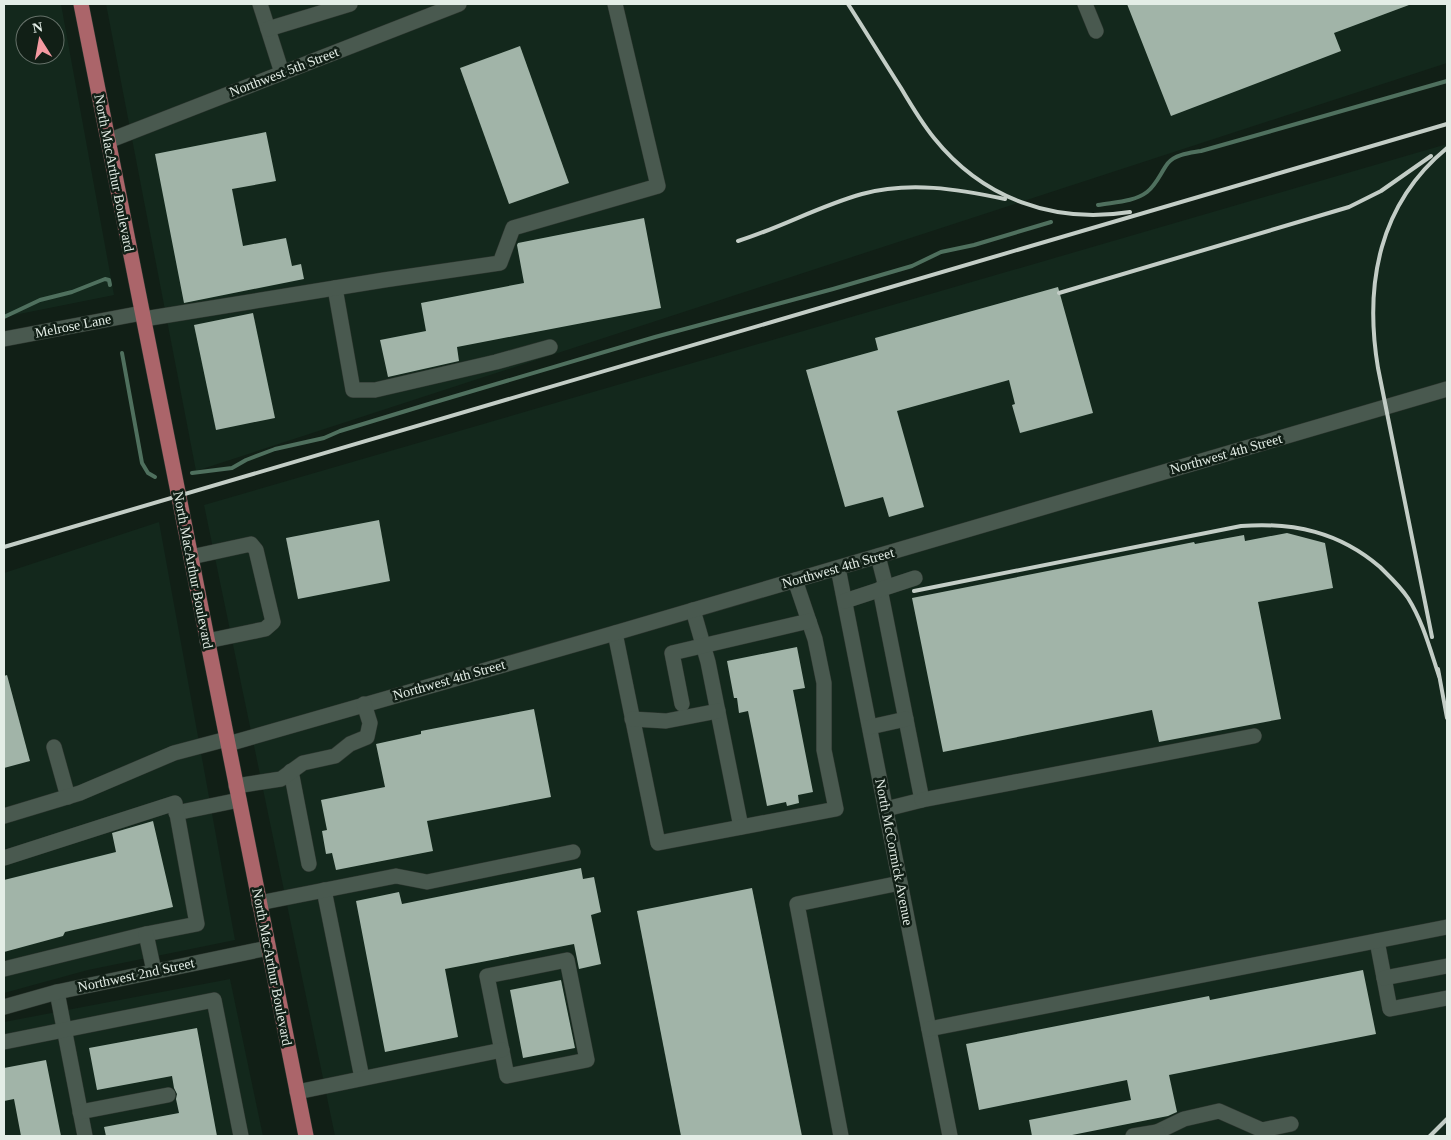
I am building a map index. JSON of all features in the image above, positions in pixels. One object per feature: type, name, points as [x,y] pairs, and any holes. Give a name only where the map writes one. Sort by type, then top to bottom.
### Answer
[{"type":"main road","name":"North MacArthur Boulevard","points":[[81,4],[306,1136]]},
{"type":"street","points":[[260,4],[282,73]]},
{"type":"street","points":[[268,29],[350,4]]},
{"type":"street","name":"Northwest 5th Street","points":[[108,141],[459,4]]},
{"type":"street","name":"Melrose Lane","points":[[4,339],[143,316],[500,264],[513,228],[658,186],[615,4]]},
{"type":"street","points":[[1085,4],[1096,31]]},
{"type":"street","points":[[335,288],[354,390],[375,390],[496,362],[550,347]]},
{"type":"street","name":"Northwest 4th Street","points":[[4,816],[68,797],[174,753],[227,742],[614,633],[1447,389]]},
{"type":"street","points":[[191,557],[251,544],[256,550],[273,622],[265,629],[207,641]]},
{"type":"street","points":[[878,556],[922,800]]},
{"type":"street","name":"North McCormick Avenue","points":[[838,568],[950,1136]]},
{"type":"street","points":[[845,601],[915,578]]},
{"type":"street","points":[[614,633],[658,843],[836,809],[824,750],[824,682],[815,639],[795,580]]},
{"type":"street","points":[[693,610],[718,711],[741,827]]},
{"type":"street","points":[[682,704],[672,653],[809,622]]},
{"type":"street","points":[[176,814],[281,778],[303,763],[335,756],[350,744],[367,737],[370,722],[364,704]]},
{"type":"street","points":[[632,719],[666,721],[718,711]]},
{"type":"street","points":[[870,726],[906,719]]},
{"type":"street","points":[[886,809],[922,800],[1254,736]]},
{"type":"street","points":[[54,747],[68,797]]},
{"type":"street","points":[[291,771],[309,864]]},
{"type":"street","points":[[4,858],[175,803],[197,924],[146,934],[4,969]]},
{"type":"street","points":[[260,902],[396,876],[427,882],[573,852]]},
{"type":"street","points":[[841,1136],[797,904],[900,883]]},
{"type":"street","points":[[324,890],[362,1078]]},
{"type":"street","points":[[929,1028],[1447,927]]},
{"type":"street","points":[[146,934],[154,971]]},
{"type":"street","points":[[1377,941],[1390,1009],[1447,998]]},
{"type":"street","name":"Northwest 2nd Street","points":[[4,1007],[57,992],[268,948]]},
{"type":"street","points":[[567,960],[587,1060],[507,1076],[502,1050],[487,976],[567,960]]},
{"type":"street","points":[[1384,978],[1447,966]]},
{"type":"street","points":[[57,992],[85,1136]]},
{"type":"street","points":[[4,1042],[214,1000],[241,1136]]},
{"type":"street","points":[[297,1092],[502,1050]]},
{"type":"street","points":[[80,1112],[168,1095]]},
{"type":"street","points":[[1134,1136],[1158,1134],[1184,1119],[1219,1111],[1259,1133],[1291,1124]]},
{"type":"shaded area","points":[[4,4],[61,4],[63,15],[15,15],[15,65],[65,65],[65,26],[114,295],[4,317]]},
{"type":"shaded area","points":[[106,4],[1447,4],[1447,63],[196,471]]},
{"type":"shaded area","points":[[1447,144],[1447,1136],[335,1136],[204,505]]},
{"type":"shaded area","points":[[159,522],[235,940],[88,970],[4,993],[4,573]]},
{"type":"shaded area","points":[[230,979],[263,1136],[4,1136],[4,1022]]},
{"type":"building","points":[[1127,4],[1409,5],[1334,33],[1341,51],[1171,116]]},
{"type":"building","points":[[520,46],[569,183],[509,204],[460,68]]},
{"type":"building","points":[[266,132],[276,181],[232,189],[243,246],[286,238],[292,266],[301,264],[304,279],[184,303],[155,154]]},
{"type":"building","points":[[644,218],[661,308],[457,347],[459,361],[388,377],[380,340],[426,331],[421,303],[524,283],[518,243]]},
{"type":"building","points":[[1058,287],[1093,413],[1020,433],[1012,405],[1015,404],[1009,380],[897,411],[924,507],[889,517],[883,497],[845,507],[806,370],[878,350],[875,338]]},
{"type":"building","points":[[253,313],[275,418],[216,430],[194,325]]},
{"type":"building","points":[[379,520],[390,581],[298,599],[286,538]]},
{"type":"building","points":[[1287,533],[1325,543],[1333,588],[1258,602],[1281,719],[1159,742],[1152,710],[943,752],[912,598],[1194,542],[1195,544],[1244,535],[1245,541]]},
{"type":"building","points":[[797,647],[805,688],[793,690],[813,792],[798,795],[799,803],[787,806],[786,802],[767,806],[748,711],[739,713],[727,661]]},
{"type":"building","points":[[7,675],[30,761],[4,768],[4,676]]},
{"type":"building","points":[[534,709],[551,797],[427,821],[433,851],[336,870],[332,853],[326,854],[322,831],[327,830],[321,800],[385,787],[376,744],[421,734],[421,731]]},
{"type":"building","points":[[153,821],[173,907],[65,932],[63,936],[4,952],[4,880],[116,852],[112,833]]},
{"type":"building","points":[[581,868],[583,879],[594,877],[601,912],[591,915],[601,964],[579,969],[574,944],[445,969],[458,1037],[385,1052],[356,901],[399,892],[402,904]]},
{"type":"building","points":[[752,888],[802,1136],[681,1136],[637,911]]},
{"type":"building","points":[[1363,970],[1376,1034],[1169,1075],[1177,1112],[1168,1116],[1067,1136],[1032,1136],[1029,1120],[1131,1100],[1127,1080],[979,1110],[966,1044],[1209,996],[1210,1000]]},
{"type":"building","points":[[561,980],[575,1048],[523,1058],[510,990]]},
{"type":"building","points":[[197,1028],[217,1136],[106,1136],[104,1127],[179,1113],[176,1099],[177,1094],[172,1076],[97,1090],[89,1048]]},
{"type":"building","points":[[46,1060],[61,1136],[21,1136],[14,1099],[4,1101],[4,1068]]},
{"type":"waterway","points":[[1098,205],[1130,200],[1147,192],[1154,185],[1168,163],[1179,156],[1447,81]]},
{"type":"waterway","points":[[192,473],[232,468],[246,460],[275,449],[324,438],[340,431],[655,337],[912,266],[941,252],[974,245],[1051,222]]},
{"type":"waterway","points":[[4,317],[40,300],[72,292],[105,279],[109,280],[110,285]]},
{"type":"waterway","points":[[122,353],[142,463],[148,473],[155,477]]},
{"type":"railway","points":[[848,4],[925,126],[953,159],[975,177],[998,191],[1022,202],[1048,210],[1074,214],[1102,215],[1130,212]]},
{"type":"railway","points":[[4,547],[1447,124]]},
{"type":"railway","points":[[1432,637],[1378,368],[1373,306],[1376,276],[1382,248],[1392,220],[1406,194],[1424,170],[1447,148]]},
{"type":"railway","points":[[1059,293],[1349,207],[1381,191],[1431,156]]},
{"type":"railway","points":[[738,241],[846,199],[880,190],[916,187],[934,188],[1005,199]]},
{"type":"railway","points":[[914,591],[1241,526],[1261,525],[1297,528],[1315,532],[1348,545],[1380,567],[1395,582],[1408,598],[1418,617],[1439,676]]},
{"type":"railway","points":[[1438,669],[1447,718]]},
{"type":"railway","points":[[1430,1136],[1447,1119]]}]
